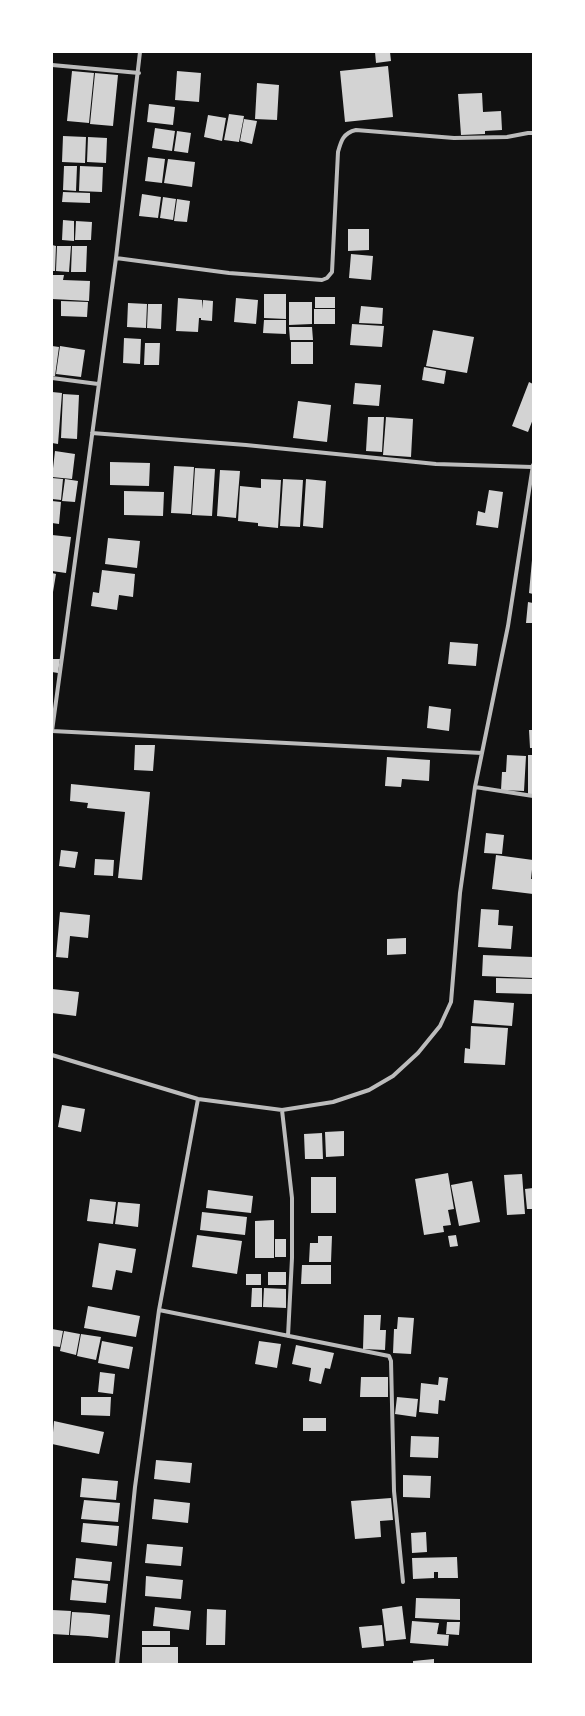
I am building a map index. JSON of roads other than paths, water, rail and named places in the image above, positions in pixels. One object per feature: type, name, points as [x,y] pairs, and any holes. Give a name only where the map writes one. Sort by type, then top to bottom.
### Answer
[{"type":"street","points":[[140,52],[139,73],[116,258],[52,731],[482,753]]},
{"type":"street","points":[[52,65],[139,73]]},
{"type":"street","points":[[116,258],[229,273],[322,280],[327,278],[332,272],[338,152],[341,140],[348,132],[356,130],[475,138],[533,133]]},
{"type":"street","points":[[52,378],[98,384]]},
{"type":"street","points":[[52,1055],[198,1100],[282,1110],[333,1102],[369,1090],[393,1076],[418,1053],[440,1026],[451,1002],[460,893],[475,787],[508,626],[533,466],[436,464],[246,445],[92,433]]},
{"type":"street","points":[[475,787],[533,796]]},
{"type":"street","points":[[117,1664],[135,1487],[159,1310],[198,1100]]},
{"type":"street","points":[[282,1110],[292,1198],[292,1258],[288,1336]]},
{"type":"street","points":[[159,1310],[389,1356],[391,1361],[394,1491],[402,1582]]}]
